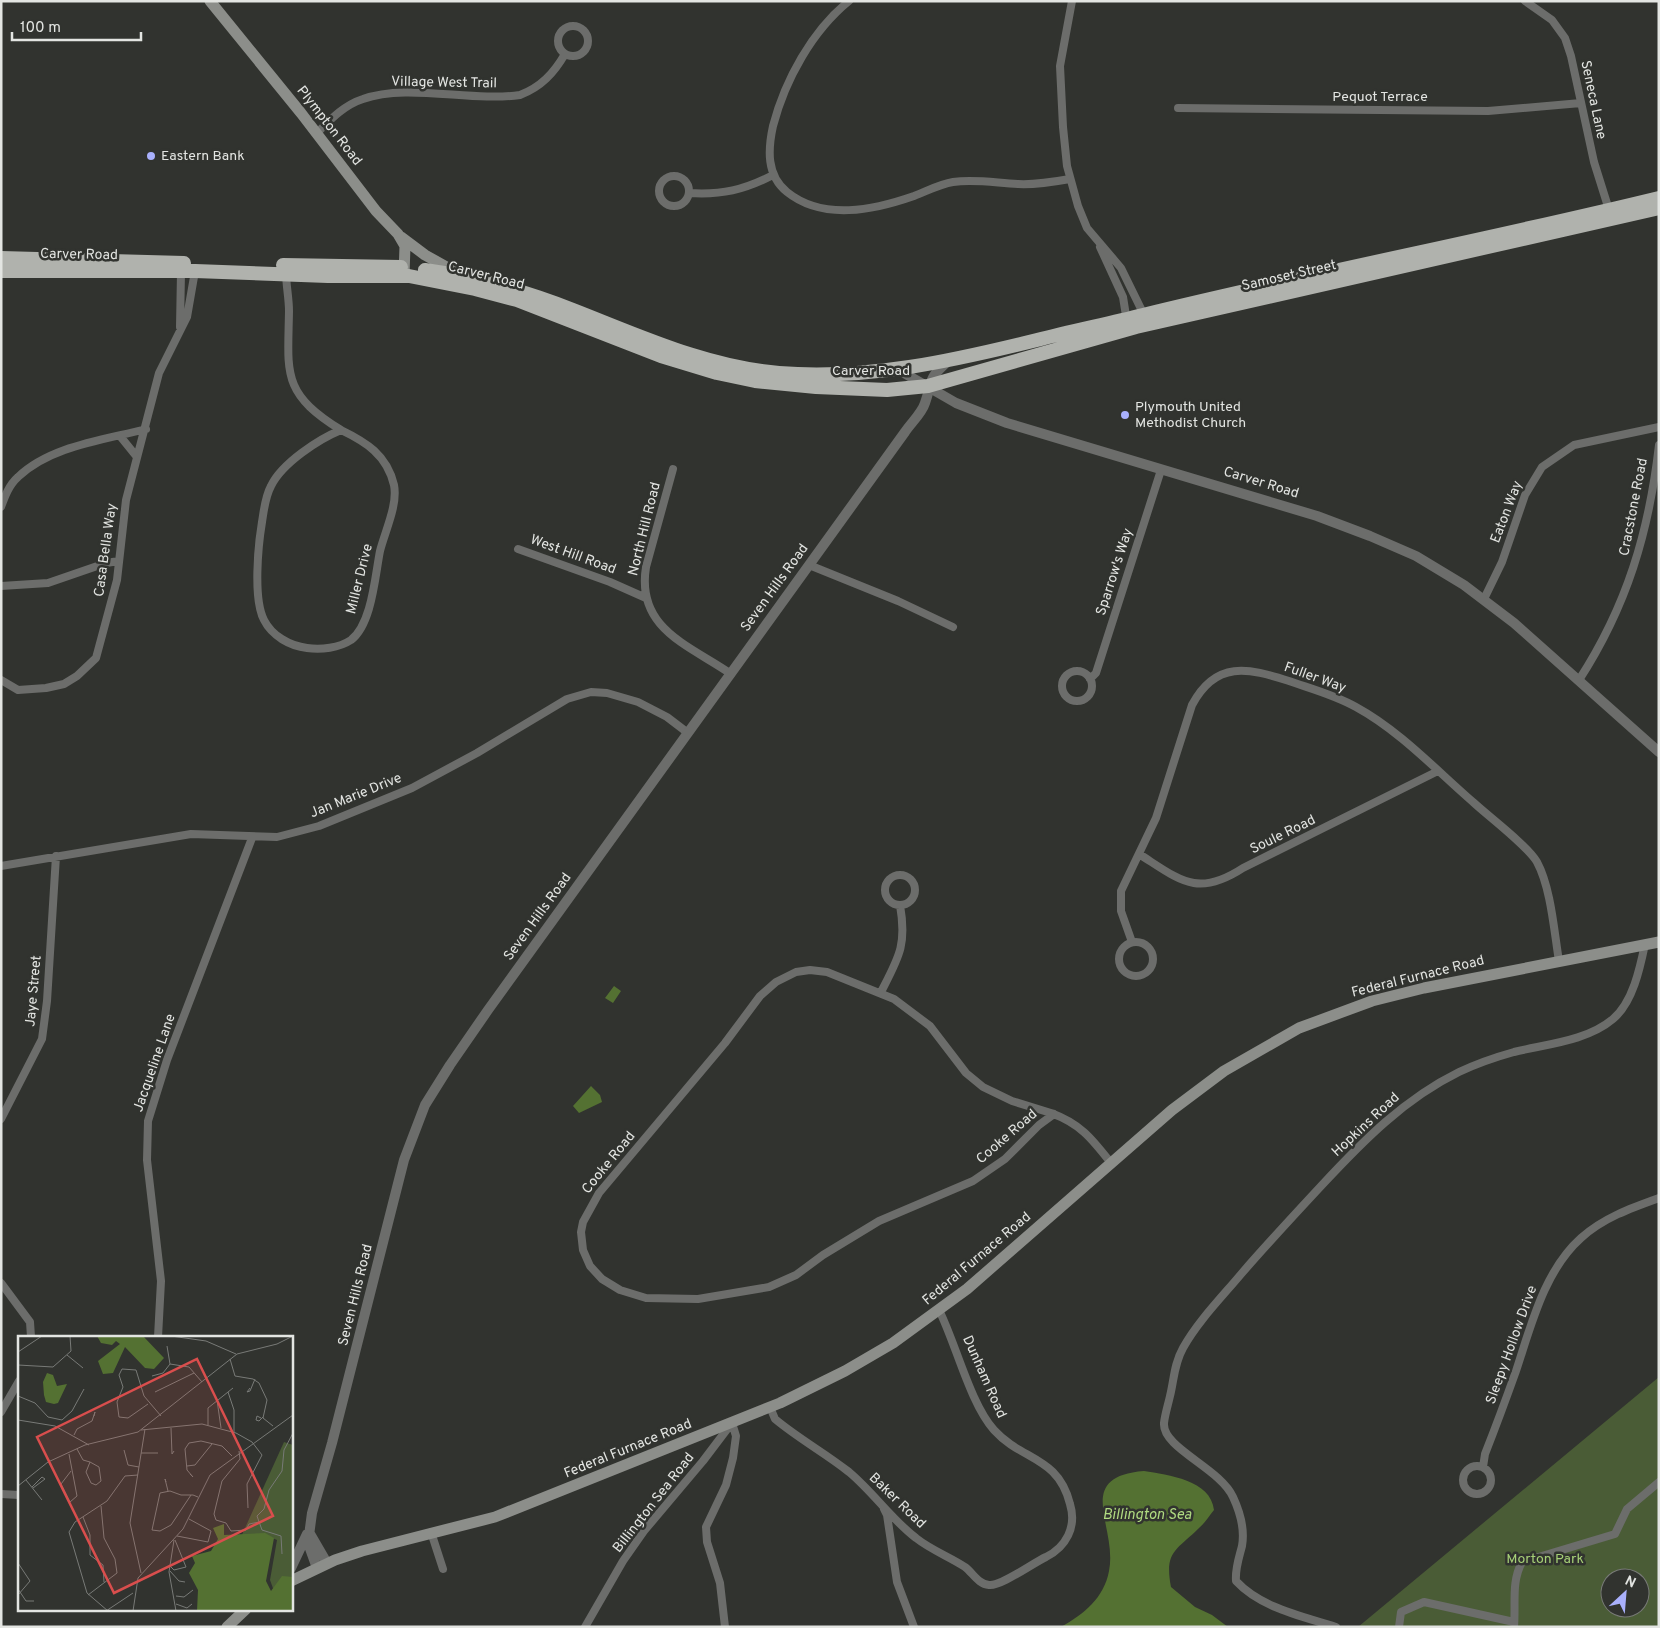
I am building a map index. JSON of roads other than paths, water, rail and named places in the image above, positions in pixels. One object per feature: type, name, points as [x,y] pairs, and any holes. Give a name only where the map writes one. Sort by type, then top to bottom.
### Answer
[{"type":"highway","name":"Samoset Street","points":[[1610,215],[1659,198]]},
{"type":"highway","name":"Samoset Street","points":[[947,362],[1146,320],[1610,215],[1659,208]]},
{"type":"highway","name":"Carver Road","points":[[1,258],[286,270],[404,272],[462,276],[510,287],[667,348],[735,367],[777,373],[819,374],[898,369],[947,362]]},
{"type":"highway","name":"Carver Road","points":[[1,271],[188,272],[286,270]]},
{"type":"highway","name":"Carver Road","points":[[404,272],[517,300],[661,356],[728,376],[860,390],[928,386]]},
{"type":"highway","name":"Samoset Street","points":[[928,386],[1126,324]]},
{"type":"main road","name":"Plympton Road","points":[[210,1],[317,133],[376,211],[398,234],[405,246],[404,272]]},
{"type":"main road","points":[[398,234],[425,255],[462,276]]},
{"type":"main road","name":"Federal Furnace Road","points":[[292,1581],[322,1566],[362,1551],[495,1517],[732,1423],[845,1371],[893,1343],[967,1289],[1172,1110],[1224,1071],[1299,1028],[1381,998],[1659,942]]},
{"type":"main road","points":[[227,1627],[245,1610]]},
{"type":"street","points":[[849,1],[816,37],[786,88],[775,120],[770,145],[774,175],[781,187],[799,200],[818,207],[842,210],[883,204],[951,183],[982,181],[1019,184],[1070,179]]},
{"type":"street","points":[[1072,1],[1063,42],[1060,80],[1064,147],[1070,179],[1087,228],[1121,268],[1146,320]]},
{"type":"street","name":"Seneca Lane","points":[[1525,1],[1549,18],[1562,34],[1571,56],[1594,162],[1610,215]]},
{"type":"street","points":[[571,26],[583,29],[588,40],[586,49],[578,56],[566,54],[558,43],[560,34],[571,26]]},
{"type":"street","name":"Village West Trail","points":[[317,133],[343,110],[370,97],[403,94],[520,95],[535,88],[548,78],[566,54]]},
{"type":"street","name":"Pequot Terrace","points":[[1178,108],[1488,111],[1581,103]]},
{"type":"street","points":[[689,192],[724,193],[748,188],[774,175]]},
{"type":"street","points":[[1096,238],[1123,297],[1126,324]]},
{"type":"street","name":"Miller Drive","points":[[286,270],[289,308],[286,355],[293,386],[320,417],[358,438],[380,454],[394,486],[393,504],[370,603],[359,631],[351,640],[337,646],[313,649],[297,647],[284,641],[272,631],[264,620],[260,605],[258,550],[266,499],[271,485],[284,469],[324,437],[341,430]]},
{"type":"street","name":"Casa Bella Way","points":[[180,330],[188,272]]},
{"type":"street","name":"Casa Bella Way","points":[[1,680],[18,690],[46,688],[64,684],[89,666],[96,658],[101,646],[120,561],[126,500],[146,429],[159,373],[187,317],[188,272]]},
{"type":"street","name":"Seven Hills Road","points":[[322,1566],[308,1543],[309,1531],[404,1160],[425,1105],[488,1010],[925,404],[928,386],[934,374],[947,362]]},
{"type":"street","points":[[898,369],[928,386]]},
{"type":"street","name":"Carver Road","points":[[928,386],[956,403],[1007,423],[1317,516],[1370,536],[1424,561],[1484,599],[1579,680],[1659,752]]},
{"type":"street","name":"Eaton Way","points":[[1484,599],[1502,562],[1525,494],[1542,467],[1574,445],[1659,427]]},
{"type":"street","points":[[1,507],[7,491],[17,478],[39,462],[63,451],[146,429]]},
{"type":"street","points":[[120,436],[137,457]]},
{"type":"street","name":"Cracstone Road","points":[[1579,680],[1600,647],[1623,600],[1640,551],[1659,445]]},
{"type":"street","name":"North Hill Road","points":[[673,469],[646,567],[644,582],[646,598],[650,611],[667,632],[731,674]]},
{"type":"street","name":"Sparrow's Way","points":[[1090,679],[1096,673],[1161,470]]},
{"type":"street","name":"West Hill Road","points":[[518,548],[646,598]]},
{"type":"street","points":[[1,586],[48,584],[106,563],[120,561]]},
{"type":"street","points":[[809,565],[898,600],[953,627]]},
{"type":"street","name":"Fuller Way","points":[[1132,942],[1122,917],[1120,898],[1125,878],[1139,854],[1161,803],[1192,706],[1209,683],[1233,671],[1260,672],[1325,693],[1356,707],[1386,726],[1536,861],[1545,882],[1559,961]]},
{"type":"street","name":"Jan Marie Drive","points":[[1,866],[191,834],[252,838],[277,837],[319,826],[375,804],[450,768],[567,699],[580,694],[607,693],[638,702],[668,717],[688,733]]},
{"type":"street","name":"Soule Road","points":[[1139,854],[1177,877],[1196,884],[1208,885],[1226,879],[1244,868],[1438,771]]},
{"type":"street","name":"Jacqueline Lane","points":[[158,1336],[161,1282],[147,1160],[148,1121],[168,1060],[252,838]]},
{"type":"street","name":"Jaye Street","points":[[1,1119],[42,1040],[47,1001],[56,856]]},
{"type":"street","points":[[900,874],[911,879],[915,890],[909,901],[900,905],[889,900],[884,890],[889,879],[900,874]]},
{"type":"street","points":[[881,992],[902,945],[904,927],[900,905]]},
{"type":"street","points":[[1132,942],[1145,944],[1153,954],[1151,967],[1142,975],[1129,974],[1123,969],[1120,961],[1122,949],[1132,942]]},
{"type":"street","name":"Hopkins Road","points":[[1336,1627],[1267,1603],[1245,1591],[1236,1581],[1235,1568],[1242,1543],[1242,1532],[1241,1517],[1232,1495],[1204,1464],[1172,1444],[1165,1434],[1164,1424],[1172,1378],[1182,1349],[1201,1322],[1263,1248],[1348,1158],[1404,1105],[1434,1086],[1473,1066],[1513,1052],[1590,1033],[1614,1018],[1625,1005],[1631,991],[1645,944]]},
{"type":"street","name":"Cooke Road","points":[[1054,1114],[1039,1125],[1005,1159],[973,1181],[879,1221],[822,1255],[796,1275],[769,1287],[717,1297],[646,1298],[620,1290],[596,1273],[585,1258],[581,1241],[583,1222],[591,1204],[760,996],[789,974],[810,970],[827,972],[881,992],[906,1007],[930,1026],[966,1073],[983,1087],[1012,1101],[1054,1114],[1072,1122],[1088,1133],[1111,1164]]},
{"type":"street","name":"Sleepy Hollow Drive","points":[[1483,1467],[1485,1454],[1535,1316],[1558,1268],[1581,1239],[1598,1225],[1622,1212],[1659,1198]]},
{"type":"street","points":[[1,1283],[30,1322],[31,1336]]},
{"type":"street","name":"Dunham Road","points":[[939,1310],[986,1418],[1008,1443],[1052,1470],[1066,1493],[1071,1506],[1072,1526],[1064,1544],[1054,1553],[1017,1572]]},
{"type":"street","points":[[1,1412],[18,1383]]},
{"type":"street","name":"Baker Road","points":[[770,1407],[775,1419],[848,1472],[918,1539],[964,1566],[983,1583],[990,1586],[1003,1583],[1017,1572]]},
{"type":"street","points":[[725,1625],[720,1584],[707,1542],[706,1528],[726,1485],[733,1458],[736,1436],[732,1423]]},
{"type":"street","name":"Billington Sea Road","points":[[585,1627],[623,1562],[644,1532],[732,1423]]},
{"type":"street","points":[[1399,1627],[1401,1612],[1424,1602],[1514,1624],[1516,1572],[1522,1562],[1615,1534],[1627,1509],[1659,1482]]},
{"type":"street","points":[[1,1494],[18,1495]]},
{"type":"street","points":[[884,1508],[888,1521],[896,1582],[914,1627]]},
{"type":"street","points":[[292,1566],[309,1531]]},
{"type":"street","points":[[431,1532],[443,1569]]},
{"type":"water","points":[[614,986],[621,991],[613,1003],[605,998]]},
{"type":"water","points":[[591,1086],[600,1095],[602,1102],[579,1113],[573,1106]]},
{"type":"water","name":"Billington Sea","points":[[1144,1471],[1187,1481],[1205,1492],[1211,1500],[1214,1510],[1203,1524],[1174,1552],[1169,1566],[1169,1575],[1171,1587],[1195,1607],[1212,1615],[1228,1627],[1061,1627],[1078,1617],[1092,1604],[1103,1589],[1106,1581],[1109,1571],[1110,1554],[1103,1506],[1104,1493],[1109,1483],[1122,1475]]},
{"type":"place","name":"Eastern Bank","points":[[151,156]]},
{"type":"place","name":"Plymouth United Methodist Church","points":[[1125,415]]},
{"type":"park label","name":"Morton Park","points":[[1545,1559]]}]
